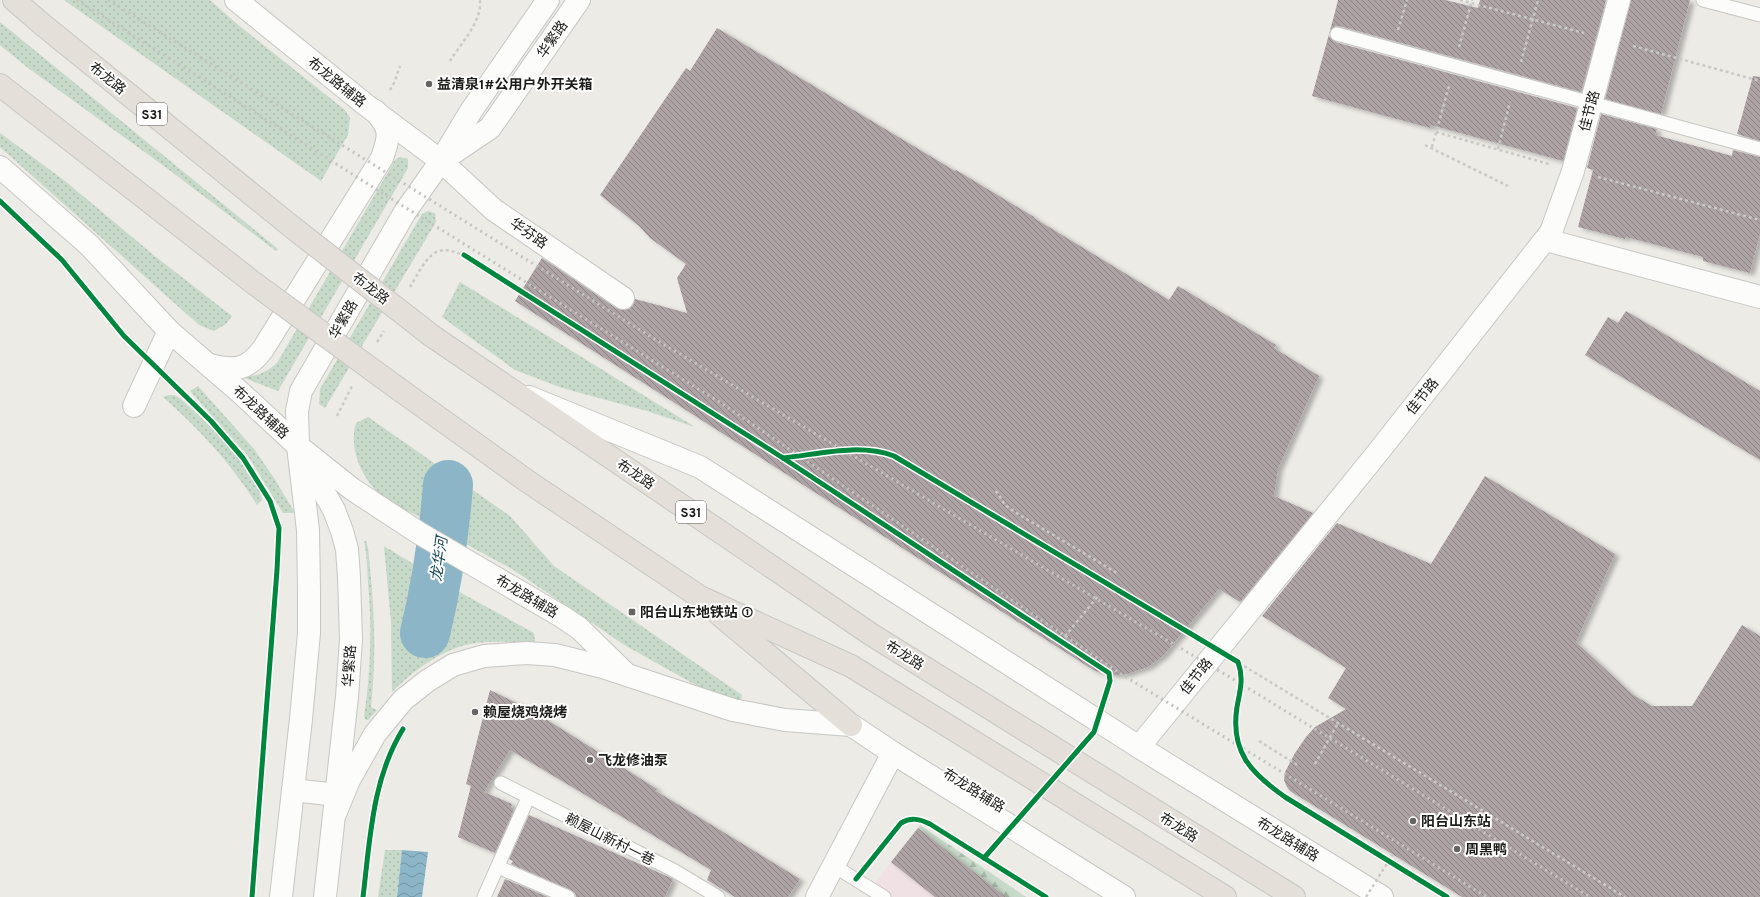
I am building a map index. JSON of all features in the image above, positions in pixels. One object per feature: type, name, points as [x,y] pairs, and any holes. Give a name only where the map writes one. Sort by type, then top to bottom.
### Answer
[{"type":"main road","name":"布龙路","points":[[14,0],[292,227],[432,336],[872,635],[1294,897]]},
{"type":"main road","points":[[23,0],[43,25]]},
{"type":"main road","name":"布龙路辅路","points":[[236,0],[375,111],[441,161]]},
{"type":"main road","name":"华繁路","points":[[281,897],[308,633],[310,590],[308,530],[298,446],[297,411],[301,392],[405,212],[441,161],[471,111],[548,0]]},
{"type":"main road","name":"华繁路","points":[[441,161],[490,128],[579,0]]},
{"type":"main road","name":"佳节路","points":[[1139,747],[1379,451],[1546,240],[1555,224],[1573,171],[1619,0]]},
{"type":"main road","points":[[0,85],[255,284],[527,481],[700,597],[851,725]]},
{"type":"main road","points":[[209,365],[228,368],[244,367],[255,360],[263,349],[382,158],[387,145],[388,132],[385,123],[375,111]]},
{"type":"main road","name":"华芬路","points":[[441,161],[494,210],[623,298]]},
{"type":"main road","name":"布龙路辅路","points":[[0,167],[89,246],[169,331],[209,365],[298,446],[352,489],[419,533],[579,628],[629,676],[732,710],[758,716],[814,724],[851,725],[893,753],[1124,897]]},
{"type":"main road","points":[[1546,240],[1760,297]]},
{"type":"main road","points":[[134,406],[169,331]]},
{"type":"main road","name":"布龙路辅路","points":[[510,389],[700,467],[990,650],[1139,747],[1382,897]]},
{"type":"main road","name":"华繁路","points":[[298,446],[334,510],[347,550],[351,639],[347,697],[325,897]]},
{"type":"main road","points":[[700,597],[851,666],[1225,897]]},
{"type":"main road","points":[[293,790],[336,805],[349,780],[385,721],[414,691],[437,674],[453,665],[484,656],[527,653],[555,655],[629,676]]},
{"type":"main road","points":[[817,897],[893,753]]},
{"type":"lane","points":[[1703,0],[1760,15]]},
{"type":"lane","points":[[1337,34],[1760,149]]},
{"type":"lane","name":"赖屋山新村一巷","points":[[501,783],[528,798],[675,871],[718,897]]},
{"type":"lane","points":[[484,897],[528,798]]},
{"type":"lane","points":[[834,866],[884,897]]},
{"type":"lane","points":[[498,867],[568,897]]},
{"type":"path","points":[[450,61],[476,21],[479,12],[480,0]]},
{"type":"path","points":[[1393,50],[1406,0]]},
{"type":"path","points":[[1460,0],[1760,81]]},
{"type":"path","points":[[390,90],[400,66]]},
{"type":"path","points":[[1436,132],[1573,171],[1760,220]]},
{"type":"path","points":[[1425,145],[1508,186]]},
{"type":"path","points":[[464,255],[470,260]]},
{"type":"path","points":[[996,492],[1006,505],[1018,514],[1117,573]]},
{"type":"path","points":[[1060,641],[1099,595]]},
{"type":"path","points":[[1054,637],[1066,645]]},
{"type":"path","points":[[1238,662],[1241,671]]},
{"type":"path","points":[[1238,662],[1625,897]]},
{"type":"path","points":[[1315,764],[1338,723]]},
{"type":"path","points":[[1259,741],[1299,766]]},
{"type":"path","points":[[1366,897],[1393,854]]},
{"type":"path","points":[[1382,857],[1395,865]]},
{"type":"shaded area","points":[[918,828],[1006,897],[867,897],[884,871]]},
{"type":"green space","points":[[64,0],[210,0],[237,24],[345,110],[350,118],[348,135],[321,181]]},
{"type":"green space","points":[[0,22],[278,249],[276,251],[164,166],[28,68],[0,45]]},
{"type":"green space","points":[[0,133],[65,181],[156,257],[232,316],[226,324],[214,331],[199,325],[0,147]]},
{"type":"green space","points":[[400,157],[408,159],[408,168],[278,391],[242,377],[261,373],[277,363],[395,160]]},
{"type":"green space","points":[[428,211],[435,213],[436,222],[325,408],[319,404],[320,389],[422,214]]},
{"type":"green space","points":[[460,282],[695,427],[647,411],[562,388],[515,370],[442,317]]},
{"type":"green space","points":[[198,386],[254,449],[295,513],[283,513],[248,456],[190,391]]},
{"type":"green space","points":[[174,395],[180,398],[215,431],[240,459],[258,487],[262,500],[257,505],[237,475],[214,447],[163,397]]},
{"type":"green space","points":[[368,417],[510,516],[554,566],[742,695],[741,701],[731,702],[694,684],[626,646],[512,569],[462,542],[464,498],[433,477],[429,522],[391,503],[374,488],[361,468],[357,457],[354,445],[356,423]]},
{"type":"green space","points":[[364,541],[366,541],[368,548],[373,608],[374,667],[371,707],[377,710],[368,720],[364,717],[370,649],[370,615],[367,561]]},
{"type":"green space","points":[[384,546],[456,590],[534,633],[535,642],[486,642],[459,647],[428,662],[409,676],[392,692],[391,622]]},
{"type":"green space","points":[[920,825],[1026,897],[1006,897],[918,828]]},
{"type":"green space","points":[[385,850],[402,850],[397,897],[378,897]]},
{"type":"water","points":[[433,477],[464,498],[459,566],[447,632],[410,629],[429,522]]},
{"type":"water","points":[[402,850],[428,852],[422,897],[397,897]]},
{"type":"pier","points":[[427,520],[464,542],[458,590],[420,567]]},
{"type":"building","points":[[1338,0],[1445,0],[1478,8],[1480,0],[1606,0],[1581,92],[1339,26],[1335,26],[1330,31]]},
{"type":"building","points":[[1631,0],[1690,0],[1661,114],[1605,99]]},
{"type":"building","points":[[717,28],[955,171],[956,170],[1169,300],[1178,286],[1276,345],[1274,348],[1319,376],[1278,469],[1274,496],[1313,513],[1240,602],[1219,589],[1163,656],[1148,667],[1127,674],[1115,675],[1095,671],[515,301],[542,258],[616,308],[622,310],[629,309],[633,305],[635,299],[687,313],[677,278],[686,264],[650,238],[639,226],[600,195],[686,68],[690,71]]},
{"type":"building","points":[[1329,34],[1335,42],[1577,108],[1563,161],[1431,125],[1430,128],[1312,96]]},
{"type":"building","points":[[1753,76],[1760,77],[1760,141],[1737,134]]},
{"type":"building","points":[[1601,114],[1657,129],[1655,135],[1732,156],[1733,150],[1760,157],[1760,234],[1750,273],[1703,261],[1703,257],[1626,237],[1625,239],[1578,227],[1593,170],[1587,168]]},
{"type":"building","points":[[1626,311],[1760,391],[1760,460],[1585,355],[1608,317],[1618,323]]},
{"type":"building","points":[[1485,476],[1615,554],[1576,642],[1632,694],[1652,706],[1692,706],[1742,625],[1760,636],[1760,897],[1462,897],[1290,791],[1287,787],[1284,780],[1285,772],[1295,753],[1306,737],[1315,727],[1346,709],[1328,698],[1346,668],[1262,616],[1337,523],[1431,564]]},
{"type":"building","points":[[490,690],[533,711],[657,789],[656,791],[800,879],[788,897],[735,897],[707,880],[711,870],[510,750],[484,792],[512,804],[511,807],[514,809],[495,853],[458,837],[471,786],[466,784]]},
{"type":"building","points":[[529,815],[673,879],[665,897],[576,897],[575,893],[571,890],[511,864],[513,861],[509,859]]},
{"type":"building","points":[[918,828],[1006,897],[935,897],[891,862]]},
{"type":"building","points":[[505,879],[548,897],[497,897]]},
{"type":"waterway","name":"龙华河","points":[[425,633],[440,559],[448,485]]},
{"type":"railway","points":[[77,0],[398,203],[721,403],[1124,676],[1487,897]]},
{"type":"railway","points":[[108,0],[666,346],[1233,679],[1590,897]]},
{"type":"cycle path","points":[[0,201],[62,260],[124,336],[211,421],[243,458],[270,501],[279,528],[252,897]]},
{"type":"cycle path","points":[[464,255],[783,458],[1109,673],[1110,681],[1094,732],[984,858]]},
{"type":"cycle path","points":[[783,458],[853,450],[881,452],[894,456],[1238,662],[1241,679],[1237,707],[1237,737],[1240,749],[1253,770],[1285,797],[1447,897]]},
{"type":"cycle path","points":[[363,897],[374,810],[385,768],[403,729]]},
{"type":"cycle path","points":[[856,879],[901,823],[916,819],[930,824],[1046,897]]},
{"type":"place","name":"益清泉1#公用户外开关箱","points":[[429,84]]},
{"type":"place","name":"阳台山东地铁站 ①","points":[[632,612]]},
{"type":"place","name":"赖屋烧鸡烧烤","points":[[475,712]]},
{"type":"place","name":"飞龙修油泵","points":[[590,760]]},
{"type":"place","name":"阳台山东站","points":[[1413,821]]},
{"type":"place","name":"周黑鸭","points":[[1457,849]]}]
